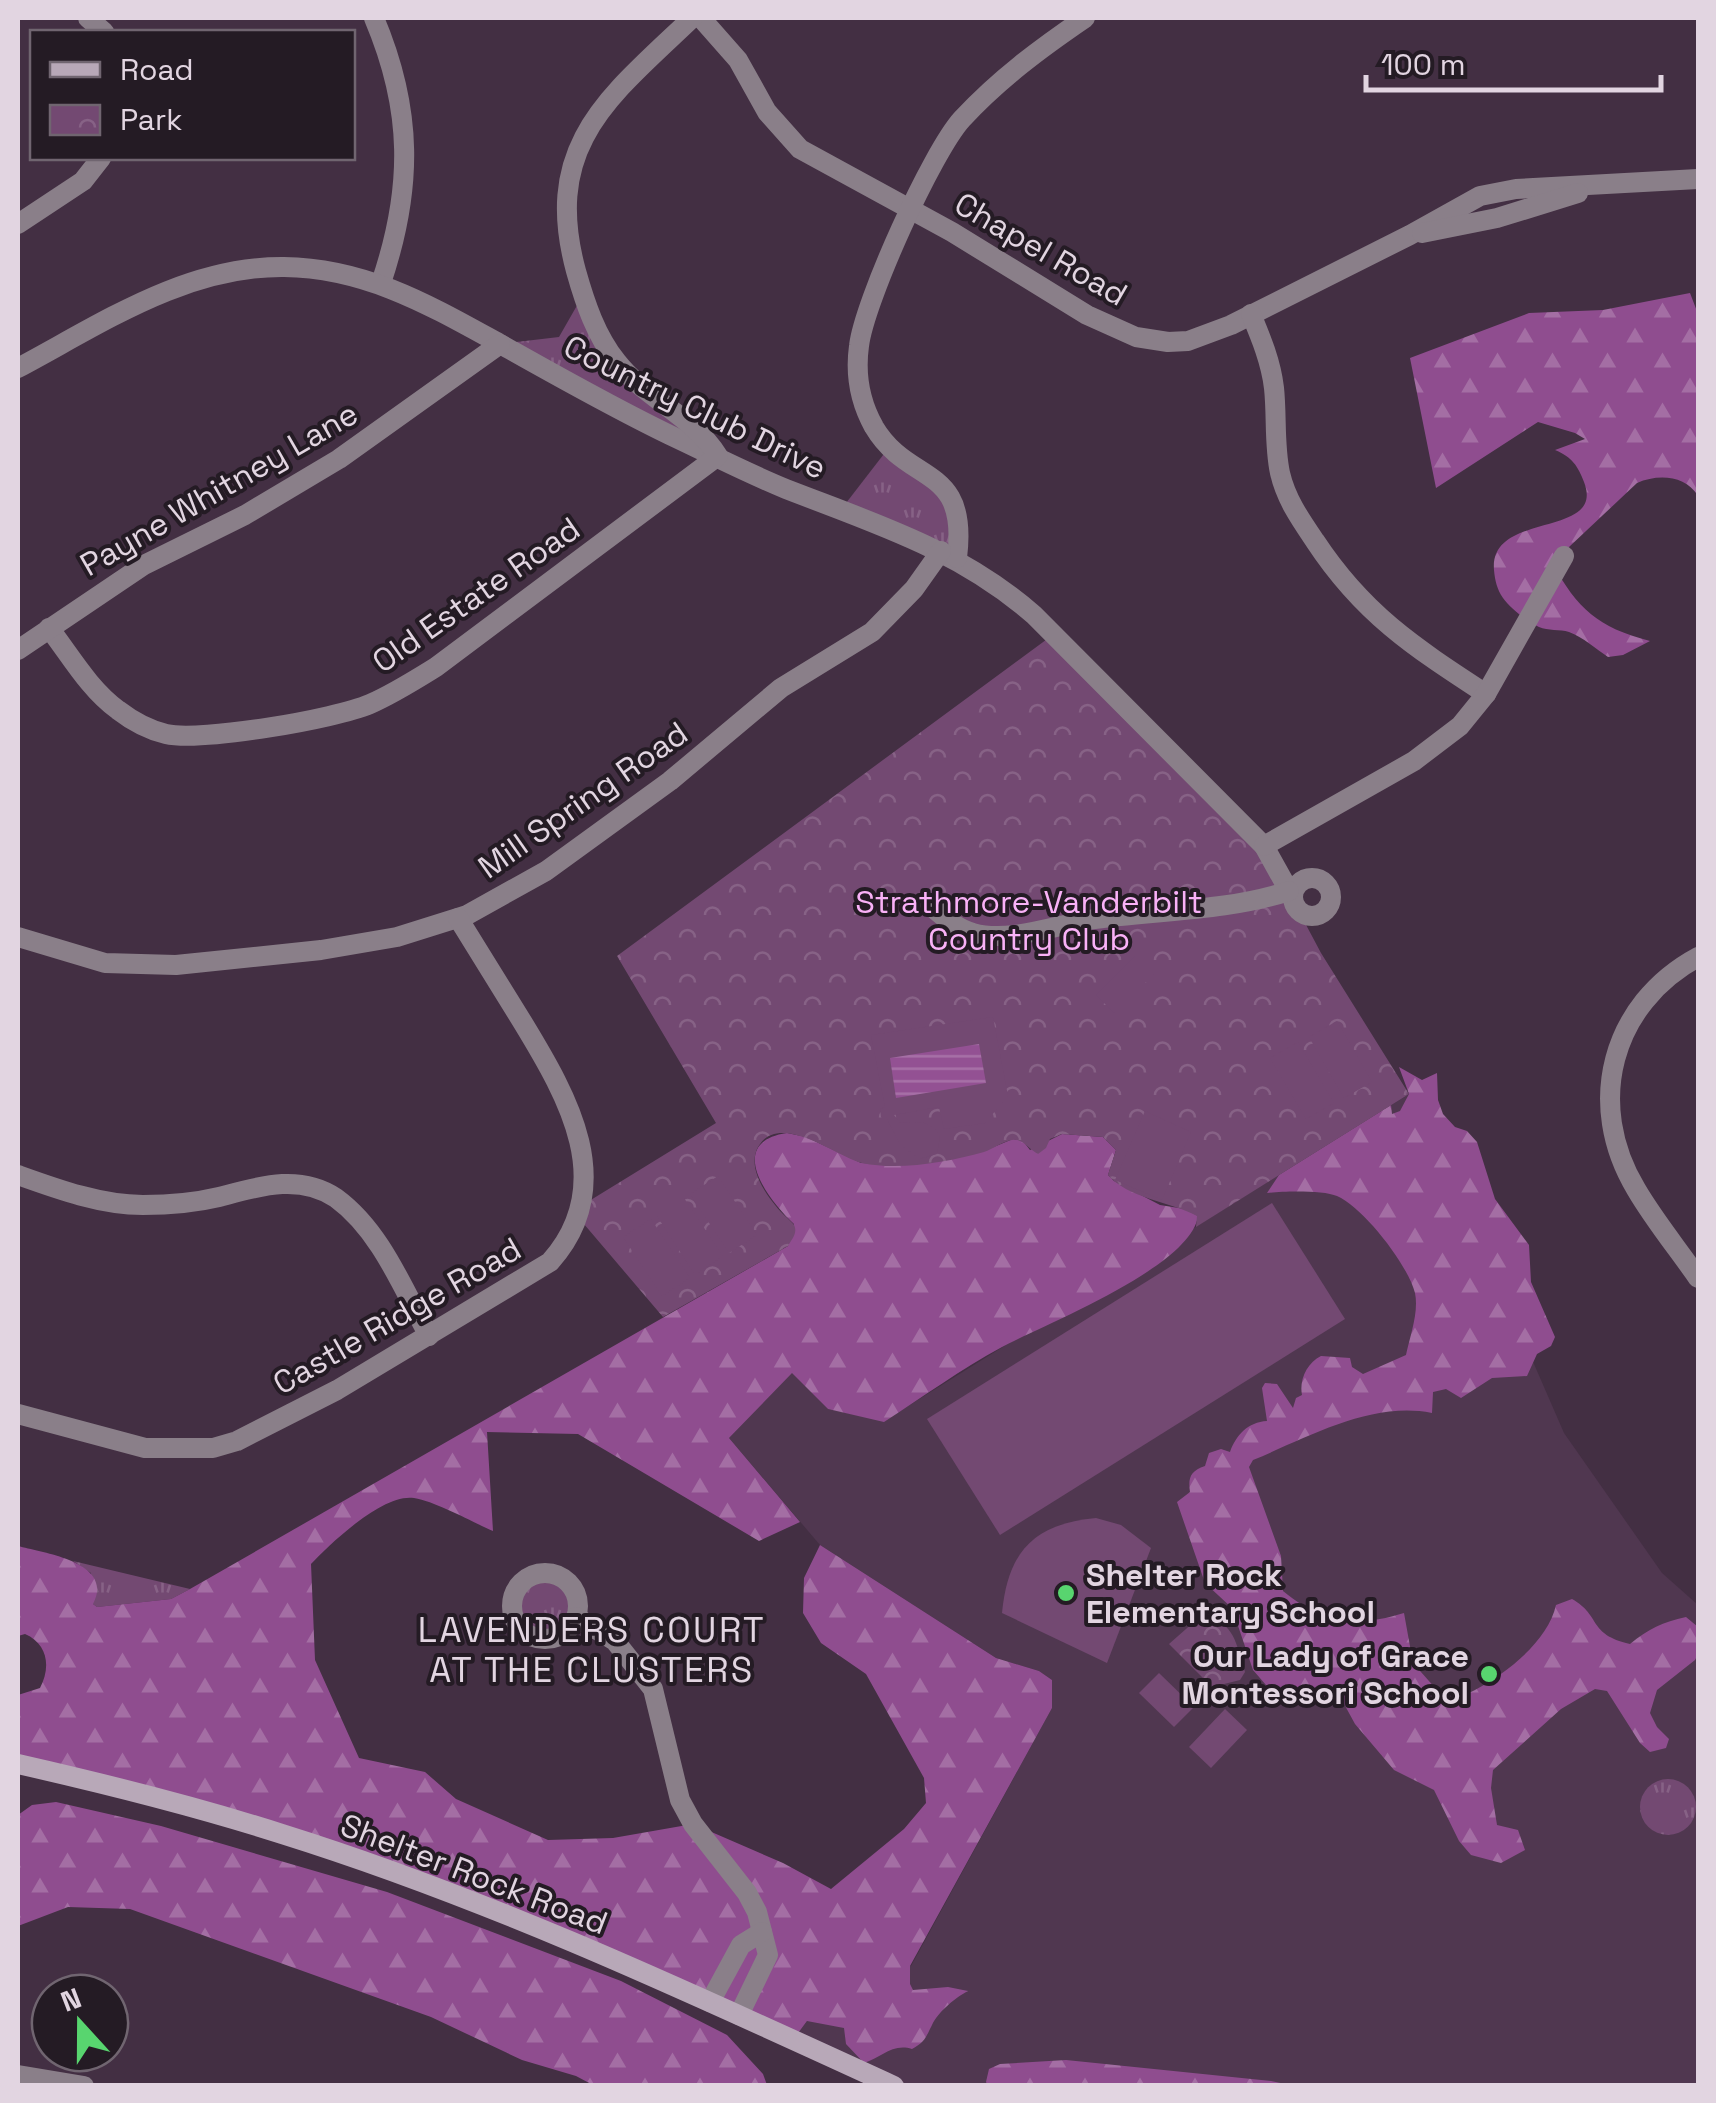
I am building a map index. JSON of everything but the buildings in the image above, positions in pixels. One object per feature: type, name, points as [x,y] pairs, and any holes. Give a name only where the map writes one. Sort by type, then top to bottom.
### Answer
[{"type":"main road","name":"Shelter Rock Road","points":[[18,1764],[282,1834],[461,1897],[710,2002],[894,2086]]},
{"type":"street","points":[[374,18],[398,84],[406,150],[404,193],[381,283]]},
{"type":"street","points":[[692,18],[588,126],[570,173],[566,217],[570,250],[583,296],[595,328],[614,359],[634,383],[695,427],[718,456]]},
{"type":"street","name":"Chapel Road","points":[[700,18],[738,60],[767,112],[800,150],[952,232],[1087,315],[1136,336],[1168,342],[1188,341],[1252,314],[1410,235],[1497,218],[1599,187],[1698,179]]},
{"type":"street","points":[[949,555],[960,532],[955,505],[942,488],[876,430],[858,383],[859,345],[867,313],[941,148],[959,122],[1013,70],[1085,18]]},
{"type":"street","points":[[18,224],[82,181],[99,160]]},
{"type":"street","name":"Country Club Drive","points":[[19,364],[152,297],[211,276],[284,267],[346,273],[381,283],[446,312],[659,430],[781,487],[949,555],[1002,586],[1264,846],[1291,895],[1091,920],[999,936],[973,934],[928,903]]},
{"type":"street","points":[[1252,314],[1266,348],[1274,386],[1279,468],[1294,510],[1333,569],[1374,615],[1486,694]]},
{"type":"street","name":"Payne Whitney Lane","points":[[18,650],[144,564],[244,515],[340,460],[500,344]]},
{"type":"street","name":"Old Estate Road","points":[[49,628],[104,698],[142,724],[168,734],[242,730],[349,712],[388,696],[436,667],[718,456]]},
{"type":"street","name":"Mill Spring Road","points":[[18,937],[104,963],[176,966],[321,950],[397,937],[458,918],[546,870],[670,781],[782,688],[872,632],[949,555]]},
{"type":"street","points":[[1264,846],[1414,761],[1460,726],[1486,694],[1564,556]]},
{"type":"street","name":"Castle Ridge Road","points":[[18,1414],[145,1448],[212,1448],[237,1440],[337,1390],[550,1262],[565,1246],[574,1228],[584,1187],[582,1145],[572,1110],[458,918]]},
{"type":"street","points":[[1698,957],[1663,982],[1630,1021],[1610,1069],[1610,1092],[1623,1163],[1636,1189],[1698,1278]]},
{"type":"street","points":[[18,1176],[138,1205],[216,1198],[277,1183],[312,1187],[334,1196],[361,1220],[429,1336]]},
{"type":"street","points":[[576,1617],[615,1641],[653,1689],[680,1800],[693,1824],[747,1893],[768,1955],[739,2015]]},
{"type":"street","points":[[710,2002],[740,1944],[762,1932]]},
{"type":"street","points":[[18,2075],[84,2086]]},
{"type":"shaded area","points":[[979,1044],[986,1083],[896,1098],[890,1058]]},
{"type":"shaded area","name":"Shelter Rock Elementary School","points":[[1409,1094],[1498,1281],[1564,1433],[1662,1573],[1698,1605],[1698,2085],[894,2086],[793,2040],[861,1949],[911,1966],[1052,1708],[1052,1680],[1039,1671],[996,1658],[820,1545],[729,1438],[792,1372],[828,1409],[884,1421]]},
{"type":"green space","points":[[1690,293],[1698,314],[1698,496],[1686,484],[1670,478],[1637,483],[1552,563],[1571,593],[1591,614],[1616,629],[1650,641],[1623,655],[1608,657],[1574,634],[1539,627],[1520,614],[1501,595],[1494,570],[1497,551],[1509,539],[1579,511],[1586,500],[1584,482],[1574,463],[1555,450],[1585,439],[1538,422],[1436,488],[1410,358],[1529,313],[1603,310]]},
{"type":"green space","points":[[583,295],[595,328],[718,456],[500,344],[559,337]]},
{"type":"green space","points":[[887,450],[952,506],[954,554],[843,507]]},
{"type":"green space","name":"Strathmore-Vanderbilt Country Club","points":[[1054,634],[1264,846],[1321,953],[1409,1094],[1196,1227],[1197,1216],[1116,1183],[1108,1175],[1116,1150],[1103,1137],[1062,1134],[1050,1139],[1038,1154],[1023,1142],[1012,1140],[955,1159],[892,1166],[862,1163],[808,1139],[780,1133],[767,1137],[758,1147],[755,1164],[765,1192],[794,1225],[795,1233],[788,1246],[663,1317],[578,1217],[581,1206],[716,1123],[617,956]]},
{"type":"green space","points":[[1135,956],[1154,974],[1114,1013],[1096,995]]},
{"type":"green space","points":[[993,1017],[1008,1096],[985,1123],[944,1129],[939,1107],[894,1115],[900,1123],[928,1124],[940,1136],[937,1154],[919,1159],[900,1144],[886,1117],[881,1117],[880,1109],[885,1107],[871,1035]]},
{"type":"green space","points":[[1337,1021],[1372,1082],[1344,1098],[1309,1037]]},
{"type":"green space","points":[[1298,1042],[1334,1103],[1306,1119],[1270,1058]]},
{"type":"green space","points":[[1399,1067],[1422,1080],[1437,1073],[1443,1114],[1477,1142],[1495,1199],[1529,1245],[1531,1282],[1555,1337],[1551,1346],[1537,1354],[1527,1376],[1492,1378],[1461,1398],[1446,1389],[1433,1392],[1432,1413],[1386,1412],[1363,1417],[1253,1460],[1249,1467],[1281,1556],[1283,1591],[1312,1610],[1340,1620],[1370,1620],[1404,1613],[1413,1663],[1444,1698],[1471,1692],[1513,1665],[1544,1631],[1556,1605],[1572,1599],[1607,1635],[1630,1644],[1650,1630],[1686,1617],[1698,1627],[1695,1660],[1657,1690],[1650,1713],[1669,1739],[1666,1748],[1650,1752],[1607,1691],[1595,1689],[1561,1709],[1493,1770],[1491,1788],[1497,1825],[1518,1830],[1525,1850],[1501,1863],[1471,1855],[1459,1841],[1434,1790],[1394,1770],[1355,1724],[1343,1702],[1266,1685],[1253,1670],[1232,1608],[1205,1583],[1177,1502],[1190,1492],[1191,1476],[1205,1466],[1209,1453],[1221,1449],[1230,1452],[1244,1430],[1267,1421],[1262,1388],[1265,1383],[1277,1384],[1293,1408],[1296,1398],[1302,1395],[1305,1372],[1321,1356],[1350,1358],[1352,1367],[1363,1374],[1406,1355],[1415,1316],[1415,1293],[1384,1238],[1360,1212],[1337,1196],[1267,1193],[1279,1175],[1391,1105],[1392,1114],[1400,1111],[1409,1094]]},
{"type":"green space","points":[[1145,1111],[1191,1132],[1162,1200],[1115,1180]]},
{"type":"green space","points":[[787,1133],[806,1137],[861,1163],[906,1165],[984,1151],[1013,1139],[1023,1141],[1030,1150],[1062,1134],[1103,1137],[1116,1150],[1108,1175],[1114,1181],[1160,1205],[1185,1209],[1198,1216],[1189,1235],[1144,1274],[987,1356],[884,1422],[828,1409],[792,1373],[729,1438],[800,1522],[759,1541],[578,1434],[487,1432],[493,1531],[414,1498],[387,1503],[373,1511],[311,1564],[315,1660],[359,1758],[425,1772],[456,1799],[548,1840],[613,1838],[693,1824],[783,1863],[831,1889],[904,1829],[926,1803],[924,1778],[866,1674],[821,1643],[803,1613],[804,1578],[820,1545],[996,1658],[1039,1671],[1052,1680],[1052,1708],[910,1966],[913,1990],[948,1987],[968,1991],[943,2010],[920,2044],[912,2049],[893,2049],[864,2063],[846,2044],[844,2028],[807,2021],[793,2040],[461,1897],[18,1764],[18,1695],[40,1688],[46,1664],[43,1650],[33,1638],[18,1636],[18,1546],[59,1556],[86,1569],[94,1578],[97,1590],[93,1604],[97,1607],[171,1599],[190,1589],[788,1246],[794,1224],[764,1187],[755,1159],[758,1148],[768,1138]]},
{"type":"green space","points":[[718,1176],[757,1235],[729,1253],[690,1194]]},
{"type":"green space","points":[[684,1198],[723,1256],[695,1275],[657,1216]]},
{"type":"green space","points":[[1272,1203],[1345,1319],[1000,1535],[927,1419]]},
{"type":"green space","points":[[651,1219],[690,1278],[662,1296],[623,1237]]},
{"type":"green space","points":[[1096,1518],[1121,1525],[1151,1548],[1107,1663],[1002,1613],[1011,1573],[1028,1544],[1056,1527]]},
{"type":"green space","points":[[73,1561],[190,1589],[171,1599],[97,1607],[93,1604],[91,1573]]},
{"type":"green space","points":[[545,1573],[569,1582],[578,1606],[569,1630],[545,1639],[521,1630],[512,1606],[521,1582]]},
{"type":"green space","points":[[1203,1614],[1222,1623],[1233,1635],[1245,1672],[1240,1680],[1212,1687],[1169,1644]]},
{"type":"green space","points":[[1159,1673],[1194,1707],[1174,1727],[1139,1693]]},
{"type":"green space","points":[[1225,1709],[1247,1730],[1211,1768],[1189,1747]]},
{"type":"green space","points":[[1668,1779],[1688,1787],[1696,1807],[1688,1827],[1668,1835],[1648,1827],[1640,1807],[1648,1787]]},
{"type":"green space","points":[[56,1802],[161,1826],[387,1892],[621,1981],[727,2035],[763,2074],[767,2085],[593,2085],[522,2060],[431,2017],[130,1909],[68,1907],[18,1926],[18,1815],[32,1805]]},
{"type":"green space","points":[[1066,2060],[1290,2085],[988,2086],[986,2082],[989,2069],[1000,2064]]},
{"type":"place","name":"Shelter Rock Elementary School","points":[[1066,1593]]},
{"type":"place","name":"Our Lady of Grace Montessori School","points":[[1489,1674]]},
{"type":"district","name":"LAVENDERS COURT AT THE CLUSTERS","points":[[592,1650]]}]
